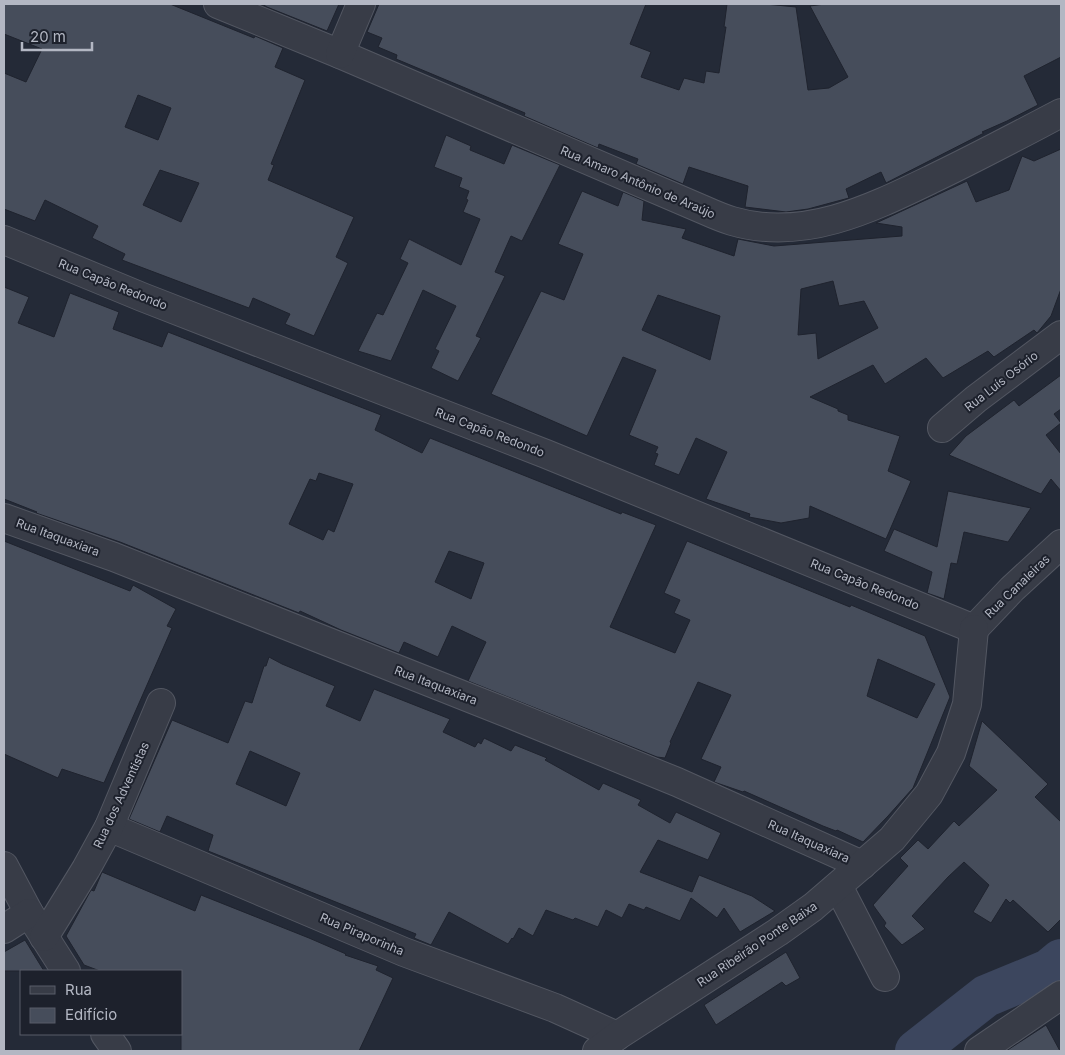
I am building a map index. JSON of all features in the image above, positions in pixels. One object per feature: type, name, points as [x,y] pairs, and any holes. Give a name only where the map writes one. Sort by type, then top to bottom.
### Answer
[{"type":"street","name":"Rua Amaro Antônio de Araújo","points":[[218,4],[340,54],[732,222],[770,227],[822,223],[884,202],[1003,144],[1061,112]]},
{"type":"street","points":[[340,54],[361,4]]},
{"type":"street","name":"Rua Capão Redondo","points":[[4,240],[142,297],[546,454],[974,629]]},
{"type":"street","name":"Rua Luís Osório","points":[[942,428],[976,399],[1061,335]]},
{"type":"street","name":"Rua Itaquaxiara","points":[[4,518],[114,557],[518,717],[677,782],[862,865]]},
{"type":"street","name":"Rua Canaleiras","points":[[974,629],[1012,589],[1061,544]]},
{"type":"street","name":"Rua Ribeirão Ponte Baixa","points":[[609,1045],[813,907],[892,839],[929,794],[951,754],[966,704],[974,629]]},
{"type":"street","name":"Rua dos Adventistas","points":[[44,937],[86,869],[109,827],[161,703]]},
{"type":"street","name":"Rua Piraporinha","points":[[109,827],[404,952],[555,1008],[609,1045]]},
{"type":"street","points":[[4,866],[29,913],[65,970]]},
{"type":"street","points":[[838,886],[885,977]]},
{"type":"street","points":[[4,930],[29,913]]},
{"type":"street","points":[[979,1051],[1061,995]]},
{"type":"street","points":[[107,1035],[116,1051]]},
{"type":"building","points":[[4,4],[170,4],[283,48],[275,67],[305,80],[271,164],[274,165],[268,180],[354,217],[336,257],[348,263],[314,336],[285,324],[290,314],[253,298],[249,308],[122,260],[125,254],[92,238],[98,226],[45,200],[35,221],[4,209],[4,73],[26,82],[42,49],[4,34]],"holes":[[[138,95],[171,108],[158,140],[125,127]],[[160,170],[199,183],[181,222],[143,205]]]},
{"type":"building","points":[[262,4],[339,4],[327,31]]},
{"type":"building","points":[[379,4],[646,4],[630,44],[651,52],[641,77],[679,90],[684,78],[704,83],[706,71],[719,73],[726,27],[724,27],[727,4],[765,4],[796,7],[808,90],[829,88],[848,77],[810,6],[825,4],[1061,4],[1061,57],[1024,76],[1038,105],[982,132],[984,133],[886,183],[881,172],[846,189],[849,198],[808,209],[786,212],[745,207],[748,186],[689,167],[683,184],[636,164],[638,159],[599,144],[598,148],[524,116],[525,113],[396,59],[397,55],[378,47],[382,38],[367,32]]},
{"type":"building","points":[[446,135],[471,146],[470,150],[504,164],[512,145],[560,165],[522,241],[511,236],[495,272],[505,276],[476,336],[481,338],[458,381],[431,368],[439,351],[435,349],[456,306],[423,290],[391,361],[358,351],[377,313],[383,315],[408,263],[400,259],[409,239],[461,265],[480,219],[463,212],[468,200],[466,199],[469,191],[459,187],[462,178],[434,167]]},
{"type":"building","points":[[1061,149],[1061,289],[1051,316],[1037,333],[1034,330],[994,357],[988,351],[943,378],[926,358],[885,384],[873,365],[810,397],[848,415],[848,420],[900,436],[888,471],[911,481],[886,539],[810,506],[809,518],[781,523],[749,517],[750,514],[706,499],[727,452],[696,438],[679,475],[654,465],[658,454],[655,453],[658,447],[629,435],[656,370],[623,357],[587,436],[491,394],[541,291],[564,300],[583,254],[558,244],[582,191],[618,206],[623,192],[644,201],[642,220],[686,229],[682,238],[734,256],[738,239],[774,246],[902,236],[902,227],[876,223],[967,181],[976,202],[1009,190],[1022,156],[1034,161]],"holes":[[[833,281],[839,306],[864,301],[878,328],[818,359],[816,333],[798,335],[801,289]],[[658,295],[720,316],[710,360],[642,330]]]},
{"type":"building","points":[[4,287],[29,297],[18,323],[54,337],[70,293],[119,312],[113,329],[162,347],[168,332],[381,415],[375,430],[422,453],[430,438],[621,514],[622,512],[656,525],[610,627],[675,653],[690,620],[674,613],[680,600],[664,593],[687,541],[925,636],[950,697],[913,788],[863,842],[744,791],[714,782],[721,767],[701,759],[731,695],[698,682],[670,742],[665,758],[657,757],[468,681],[486,642],[452,626],[438,657],[404,642],[399,653],[300,611],[299,613],[120,542],[36,513],[4,499]],"holes":[[[319,473],[353,484],[334,532],[328,529],[323,540],[289,524],[310,479],[316,481]],[[449,551],[484,563],[471,599],[435,582]],[[878,659],[935,684],[917,718],[867,696]]]},
{"type":"building","points":[[1061,375],[1061,409],[1054,414],[1061,423],[1046,435],[1061,454],[1061,491],[1051,479],[1041,494],[949,455],[966,436],[1014,400],[1019,406]]},
{"type":"building","points":[[948,491],[1031,508],[1008,542],[964,532],[957,564],[951,563],[944,599],[927,593],[932,572],[884,551],[894,529],[937,547]]},
{"type":"building","points":[[4,541],[130,591],[133,585],[176,609],[167,626],[172,628],[104,783],[62,769],[58,778],[4,754]]},
{"type":"building","points":[[269,657],[335,686],[326,706],[360,721],[374,689],[450,719],[443,732],[475,747],[478,742],[481,744],[484,738],[511,751],[515,745],[547,758],[545,760],[599,790],[603,783],[641,800],[638,805],[670,823],[676,812],[721,833],[708,860],[658,840],[640,872],[692,892],[699,875],[752,896],[775,911],[740,932],[724,908],[717,918],[691,898],[680,921],[646,907],[644,910],[629,904],[622,918],[606,910],[598,927],[546,910],[533,936],[519,928],[508,944],[449,912],[431,945],[414,938],[416,934],[208,851],[213,835],[167,816],[160,832],[129,819],[172,720],[228,743],[245,701],[252,703],[264,666],[266,666]],"holes":[[[250,751],[300,773],[286,806],[236,784]]]},
{"type":"building","points":[[982,721],[1048,784],[1035,797],[1061,822],[1061,919],[1048,932],[1013,900],[1010,903],[1006,899],[991,923],[973,912],[989,885],[964,862],[912,916],[925,929],[902,945],[884,926],[886,923],[873,905],[908,866],[900,858],[918,840],[928,849],[954,821],[959,826],[997,790],[969,766]]},
{"type":"building","points":[[102,872],[195,911],[201,895],[309,938],[345,955],[378,966],[376,970],[393,978],[359,1051],[181,1051],[182,970],[97,970],[84,965],[66,936],[91,890],[94,891]]},
{"type":"building","points":[[25,940],[43,970],[4,971],[4,952]]},
{"type":"building","points":[[786,952],[800,978],[786,986],[782,982],[716,1025],[704,1005]]},
{"type":"building","points":[[1046,1025],[1060,1051],[1006,1051]]},
{"type":"waterway","points":[[916,1051],[986,996],[1049,970],[1061,960]]}]
